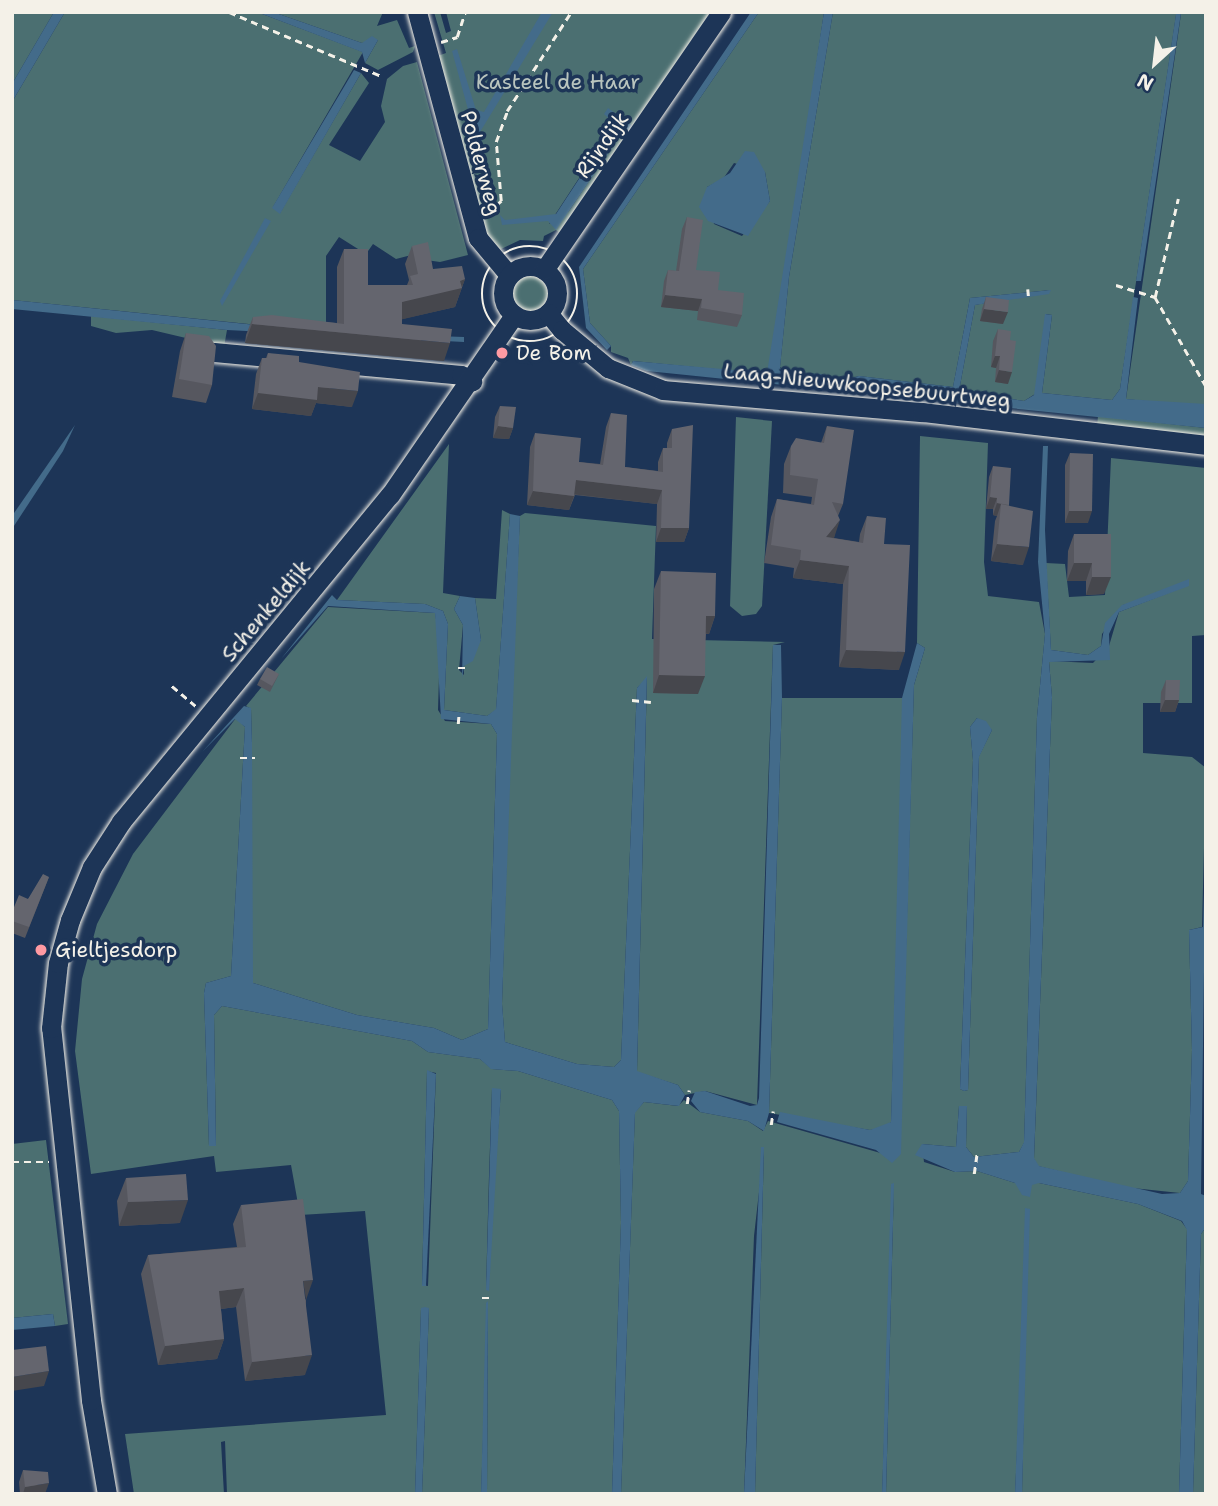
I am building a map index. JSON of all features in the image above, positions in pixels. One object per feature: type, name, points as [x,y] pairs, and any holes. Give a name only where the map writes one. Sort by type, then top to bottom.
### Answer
[{"type":"street","name":"Polderweg","points":[[416,12],[478,238],[509,275]]},
{"type":"street","name":"Rijndijk","points":[[544,270],[721,12]]},
{"type":"street","points":[[520,267],[544,270],[557,291],[548,313],[525,320],[514,315],[504,302],[503,286],[509,275],[520,267]]},
{"type":"street","name":"Laag-Nieuwkoopsebuurtweg","points":[[548,313],[562,330],[608,368],[663,390],[895,409],[1206,445]]},
{"type":"street","points":[[214,352],[461,375],[472,381],[514,315]]},
{"type":"street","name":"Schenkeldijk","points":[[107,1494],[88,1374],[51,1028],[60,951],[92,867],[134,804],[287,624],[390,495],[472,381]]},
{"type":"path","points":[[229,12],[354,62],[381,76]]},
{"type":"path","points":[[438,43],[457,37],[465,12]]},
{"type":"path","points":[[489,211],[501,201],[496,142],[507,111],[571,12]]},
{"type":"path","points":[[1178,199],[1155,297],[1206,386]]},
{"type":"path","points":[[495,258],[485,270],[492,326],[502,335],[538,344],[562,330]]},
{"type":"path","points":[[1116,285],[1155,297]]},
{"type":"path","points":[[1028,289],[1028,300]]},
{"type":"path","points":[[843,396],[846,375]]},
{"type":"path","points":[[458,668],[466,668]]},
{"type":"path","points":[[172,686],[196,706]]},
{"type":"path","points":[[632,700],[651,702]]},
{"type":"path","points":[[458,724],[459,713]]},
{"type":"path","points":[[240,758],[255,758]]},
{"type":"path","points":[[687,1104],[688,1090]]},
{"type":"path","points":[[771,1125],[773,1111]]},
{"type":"path","points":[[974,1174],[977,1152]]},
{"type":"path","points":[[12,1162],[50,1163]]},
{"type":"path","points":[[482,1298],[492,1298]]},
{"type":"green space","points":[[12,12],[54,12],[12,84]]},
{"type":"green space","points":[[65,12],[257,12],[363,52],[273,207],[280,213],[361,73],[369,83],[329,145],[360,161],[385,122],[381,106],[387,79],[403,66],[417,62],[468,255],[440,262],[426,260],[423,252],[396,259],[373,244],[366,254],[339,237],[326,256],[326,332],[12,300],[12,102]]},
{"type":"green space","points":[[273,12],[383,12],[377,26],[397,20],[409,48],[415,46],[413,52],[378,70],[365,63],[378,40],[362,43]]},
{"type":"green space","name":"Kasteel de Haar","points":[[434,12],[440,12],[446,33],[451,31],[446,12],[712,12],[634,127],[619,117],[549,224],[569,211],[622,132],[627,136],[562,235],[556,230],[544,236],[543,241],[520,240],[499,250],[487,239],[435,57],[446,53]]},
{"type":"green space","points":[[759,12],[824,12],[772,364],[767,374],[633,361],[631,365],[628,358],[611,352],[611,346],[590,323],[583,269]],"holes":[[[734,163],[765,172],[770,201],[742,236],[714,224],[707,187],[723,179]]]},
{"type":"green space","points":[[833,12],[1206,12],[1204,407],[1126,399],[1181,14],[1176,15],[1120,389],[1112,400],[1042,393],[1052,315],[1046,314],[1035,394],[1024,401],[959,391],[975,305],[1051,290],[970,298],[953,387],[859,376],[841,381],[820,374],[786,373],[780,367],[789,277]]},
{"type":"green space","points":[[530,276],[543,281],[548,294],[543,307],[530,312],[517,307],[512,294],[517,281]]},
{"type":"green space","points":[[91,316],[227,330],[224,347],[152,330],[116,333],[91,326]]},
{"type":"green space","points":[[1098,416],[1206,428],[1206,438],[1097,427]]},
{"type":"green space","points":[[736,417],[772,421],[762,606],[756,614],[742,616],[730,606]]},
{"type":"green space","points":[[920,436],[988,443],[984,562],[988,596],[1039,602],[1045,634],[1037,717],[1024,1143],[1019,1152],[974,1157],[966,1147],[967,1106],[959,1106],[956,1147],[922,1144],[924,1162],[955,1172],[977,1171],[1015,1183],[1039,1183],[1138,1204],[1181,1221],[1187,1229],[1179,1494],[1022,1494],[1028,1208],[1015,1494],[886,1494],[894,1183],[882,1494],[755,1494],[764,1148],[754,1236],[744,1494],[621,1494],[635,1112],[644,1102],[678,1106],[684,1100],[700,1112],[748,1121],[763,1131],[768,1121],[884,1154],[899,1150],[914,685],[925,648],[917,643]],"holes":[[[977,718],[992,730],[979,756],[968,1090],[964,1091],[960,1089],[973,760],[970,727]]]},
{"type":"green space","points":[[449,444],[443,593],[460,596],[454,609],[463,625],[459,670],[464,675],[464,666],[481,640],[475,598],[496,599],[502,510],[510,514],[496,710],[487,716],[444,710],[448,624],[443,611],[425,604],[337,600]]},
{"type":"green space","points":[[1111,458],[1206,468],[1206,635],[1192,636],[1192,703],[1143,703],[1143,753],[1192,757],[1206,768],[1202,927],[1189,930],[1192,1050],[1188,1181],[1180,1193],[1123,1187],[1038,1166],[1034,1159],[1052,697],[1049,661],[1093,663],[1109,646],[1119,612],[1189,585],[1123,605],[1102,634],[1101,646],[1088,655],[1051,650],[1046,563],[1065,564],[1069,597],[1105,595]]},
{"type":"green space","points":[[525,513],[656,526],[652,639],[785,642],[773,645],[757,1105],[705,1091],[685,1095],[678,1085],[637,1072],[647,678],[637,688],[621,1060],[614,1067],[577,1064],[505,1042],[502,1004],[512,683],[520,516]]},
{"type":"green space","points":[[328,607],[435,613],[440,644],[438,710],[445,721],[491,724],[497,734],[488,1029],[462,1040],[434,1028],[357,1015],[253,983],[250,974],[252,743],[251,709],[246,706]]},
{"type":"green space","points":[[782,698],[902,698],[904,708],[891,1122],[886,1127],[870,1130],[769,1113]]},
{"type":"green space","points":[[236,718],[245,727],[231,976],[206,983],[204,993],[209,1146],[216,1145],[214,1015],[222,1006],[412,1041],[428,1052],[480,1059],[492,1069],[518,1071],[612,1100],[619,1111],[621,1223],[612,1494],[487,1494],[488,1301],[481,1494],[422,1494],[429,1308],[421,1309],[415,1494],[227,1494],[225,1441],[221,1442],[224,1494],[134,1494],[125,1434],[386,1415],[365,1211],[300,1215],[291,1165],[216,1172],[214,1156],[91,1174],[75,1051],[82,979],[97,924],[133,854]],"holes":[[[427,1071],[436,1073],[428,1286],[422,1285]],[[492,1089],[501,1090],[486,1290],[489,1176]]]},
{"type":"green space","points":[[46,1140],[68,1324],[55,1326],[53,1314],[12,1318],[12,1144]]},
{"type":"green space","points":[[1206,1227],[1206,1494],[1193,1494],[1201,1234]]},
{"type":"water","points":[[54,12],[65,12],[12,102],[12,84]]},
{"type":"water","points":[[257,12],[273,12],[362,43],[372,36],[378,40],[365,63],[362,52]]},
{"type":"water","points":[[542,12],[553,12],[480,132],[493,201],[452,51],[457,49],[476,110],[484,112]]},
{"type":"water","points":[[751,12],[759,12],[583,269],[590,323],[611,346],[607,350],[586,328],[579,267]]},
{"type":"water","points":[[824,12],[833,12],[789,277],[780,368],[786,373],[820,374],[842,381],[859,376],[953,387],[970,298],[1051,290],[1049,294],[975,305],[959,391],[1024,401],[1034,395],[1045,314],[1052,315],[1042,393],[1112,400],[1120,389],[1133,297],[1138,298],[1126,399],[1206,404],[1206,428],[647,371],[631,365],[633,361],[767,373]]},
{"type":"water","points":[[1181,13],[1141,281],[1136,281],[1176,14]]},
{"type":"water","points":[[354,70],[361,73],[280,214],[272,208]]},
{"type":"water","points":[[608,108],[634,127],[627,136],[622,133],[556,230],[548,221],[502,225],[500,215],[505,220],[556,214],[615,124],[604,114]]},
{"type":"water","points":[[745,151],[754,152],[765,172],[770,201],[748,236],[708,221],[699,207],[707,187],[730,173]]},
{"type":"water","points":[[265,218],[271,221],[222,306],[220,301]]},
{"type":"water","points":[[12,300],[325,332],[464,337],[464,342],[227,330],[12,309]]},
{"type":"water","points":[[75,425],[63,451],[12,529],[12,516]]},
{"type":"water","points":[[1043,446],[1048,446],[1045,530],[1051,650],[1088,655],[1101,646],[1105,623],[1122,605],[1189,579],[1189,586],[1119,612],[1109,634],[1110,660],[1049,662],[1052,697],[1034,1158],[1039,1166],[1162,1194],[1180,1193],[1188,1181],[1192,1050],[1189,930],[1203,927],[1206,822],[1201,1194],[1206,1196],[1206,1227],[1201,1234],[1193,1494],[1179,1494],[1187,1230],[1182,1221],[1138,1204],[1039,1183],[1032,1185],[1030,1197],[1022,1195],[1015,1183],[977,1171],[955,1172],[915,1155],[922,1144],[956,1147],[959,1106],[967,1106],[966,1147],[974,1157],[1019,1152],[1024,1142],[1037,717],[1045,634],[1038,562]]},
{"type":"water","points":[[510,514],[520,516],[502,1003],[505,1042],[577,1064],[614,1067],[621,1060],[637,688],[647,676],[637,1071],[678,1085],[685,1095],[679,1106],[644,1102],[635,1113],[621,1494],[612,1494],[621,1223],[619,1111],[612,1100],[518,1071],[491,1069],[480,1059],[428,1052],[412,1041],[222,1006],[214,1015],[216,1146],[209,1146],[204,993],[206,983],[231,976],[245,727],[235,719],[202,752],[244,706],[251,708],[253,983],[357,1015],[434,1028],[462,1040],[488,1029],[497,734],[491,724],[441,719],[435,613],[328,606],[281,659],[332,595],[337,600],[425,604],[443,611],[448,624],[444,710],[487,716],[496,709]]},
{"type":"water","points":[[460,596],[475,598],[481,640],[473,661],[464,666],[462,679],[463,625],[454,609]]},
{"type":"water","points":[[917,643],[925,648],[914,685],[901,1154],[892,1163],[876,1150],[777,1122],[780,1112],[870,1130],[891,1122],[902,698]]},
{"type":"water","points":[[773,645],[781,645],[782,698],[769,1113],[764,1131],[748,1121],[700,1112],[691,1101],[695,1092],[705,1091],[750,1106],[757,1105],[759,1098]]},
{"type":"water","points":[[977,718],[986,721],[992,730],[979,757],[968,1090],[964,1091],[960,1089],[973,760],[970,727]]},
{"type":"water","points":[[427,1070],[436,1074],[426,1286],[422,1286]]},
{"type":"water","points":[[492,1088],[501,1089],[489,1291],[486,1290]]},
{"type":"water","points":[[761,1147],[764,1147],[755,1494],[744,1494]]},
{"type":"water","points":[[894,1183],[886,1494],[882,1494],[891,1184]]},
{"type":"water","points":[[1025,1208],[1030,1209],[1022,1494],[1015,1494]]},
{"type":"water","points":[[488,1301],[487,1494],[481,1494],[486,1303]]},
{"type":"water","points":[[421,1308],[429,1308],[422,1494],[415,1494]]},
{"type":"water","points":[[53,1314],[55,1326],[12,1330],[12,1318]]},
{"type":"building","points":[[687,217],[703,220],[696,270],[720,272],[718,290],[744,293],[742,315],[701,308],[702,299],[665,295],[668,270],[679,271]]},
{"type":"building","points":[[428,242],[433,269],[462,266],[465,279],[460,281],[462,288],[402,302],[402,324],[452,329],[450,343],[252,324],[253,317],[272,315],[344,324],[344,249],[368,249],[368,285],[413,285],[410,276],[418,274],[412,246]]},
{"type":"building","points":[[986,297],[1009,300],[1008,312],[984,309]]},
{"type":"building","points":[[998,329],[1011,331],[1010,340],[1016,341],[1012,372],[999,370],[1000,356],[995,356]]},
{"type":"building","points":[[186,333],[209,336],[216,346],[212,385],[179,379]]},
{"type":"building","points":[[268,353],[299,356],[299,362],[360,372],[358,391],[318,387],[317,400],[258,393],[262,358],[267,358]]},
{"type":"building","points":[[500,406],[516,407],[513,428],[498,426]]},
{"type":"building","points":[[611,413],[627,415],[625,467],[663,472],[663,448],[672,448],[672,429],[693,425],[689,528],[661,528],[662,490],[576,480],[574,496],[533,491],[535,433],[581,438],[579,462],[603,465]]},
{"type":"building","points":[[827,426],[854,430],[843,504],[832,502],[840,520],[826,537],[863,543],[867,516],[886,518],[884,544],[910,545],[905,652],[846,650],[849,566],[800,560],[801,550],[771,545],[777,499],[814,505],[818,479],[790,475],[791,446],[796,438],[824,443]]},
{"type":"building","points":[[1070,453],[1093,454],[1092,511],[1069,511]]},
{"type":"building","points":[[993,466],[1011,468],[1009,505],[997,503],[997,498],[990,497]]},
{"type":"building","points":[[1001,504],[1033,511],[1029,547],[997,544]]},
{"type":"building","points":[[1074,534],[1111,534],[1111,577],[1092,577],[1092,563],[1074,563]]},
{"type":"building","points":[[661,571],[716,573],[715,616],[706,616],[705,676],[659,675]]},
{"type":"building","points":[[267,667],[279,674],[272,686],[260,679]]},
{"type":"building","points":[[1166,680],[1180,680],[1179,700],[1165,700]]},
{"type":"building","points":[[43,874],[49,877],[29,927],[12,921],[12,912],[19,895],[28,899]]},
{"type":"building","points":[[186,1174],[188,1200],[128,1202],[126,1178]]},
{"type":"building","points":[[303,1199],[313,1280],[303,1281],[312,1355],[252,1362],[244,1288],[219,1291],[224,1339],[165,1346],[148,1255],[246,1247],[241,1205]]},
{"type":"building","points":[[46,1346],[49,1371],[12,1377],[12,1350]]},
{"type":"building","points":[[23,1470],[48,1472],[49,1483],[25,1487]]},
{"type":"place","name":"De Bom","points":[[502,353]]},
{"type":"place","name":"Gieltjesdorp","points":[[41,950]]}]
